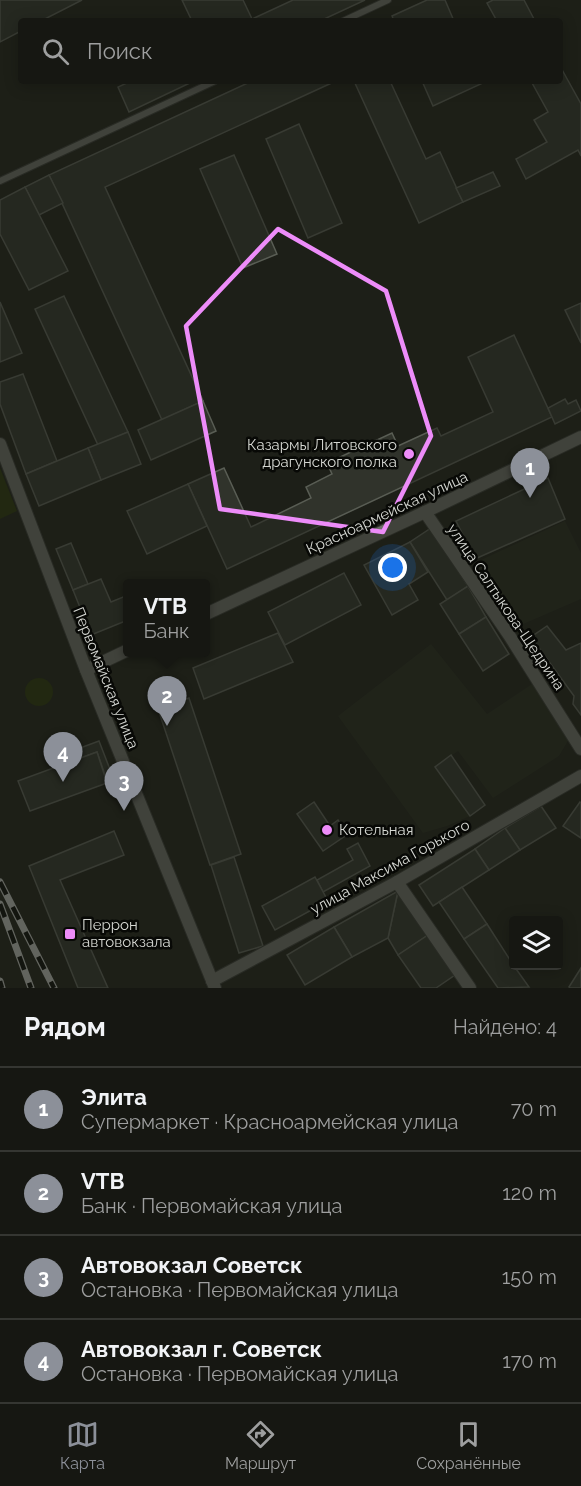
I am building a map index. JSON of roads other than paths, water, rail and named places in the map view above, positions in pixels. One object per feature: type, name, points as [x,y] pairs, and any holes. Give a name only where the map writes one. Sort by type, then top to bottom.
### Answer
[{"type":"street","name":"Красноармейская улица","points":[[210,612],[581,437]]},
{"type":"street","name":"Первомайская улица","points":[[0,444],[86,670],[214,985]]},
{"type":"street","name":"улица Салтыкова-Щедрина","points":[[425,512],[509,635],[581,749]]},
{"type":"street","points":[[86,670],[123,652]]},
{"type":"street","name":"улица Максима Горького","points":[[214,985],[581,776]]},
{"type":"street","points":[[397,882],[470,988]]},
{"type":"lane","points":[[349,18],[388,0]]},
{"type":"lane","points":[[0,181],[209,84]]},
{"type":"railway","points":[[0,882],[54,988]]},
{"type":"railway","points":[[0,904],[31,988]]},
{"type":"railway","points":[[0,981],[2,988]]},
{"type":"place","name":"Казармы Литовского драгунского полка","points":[[409,454]]},
{"type":"place","name":"Элита","points":[[530,498]]},
{"type":"place","name":"VTB","points":[[167,726]]},
{"type":"place","name":"Автовокзал г. Советск","points":[[63,782]]},
{"type":"place","name":"Автовокзал Советск","points":[[124,811]]},
{"type":"place","name":"Котельная","points":[[327,830]]},
{"type":"place","name":"Перрон автовокзала","points":[[70,934]]}]
